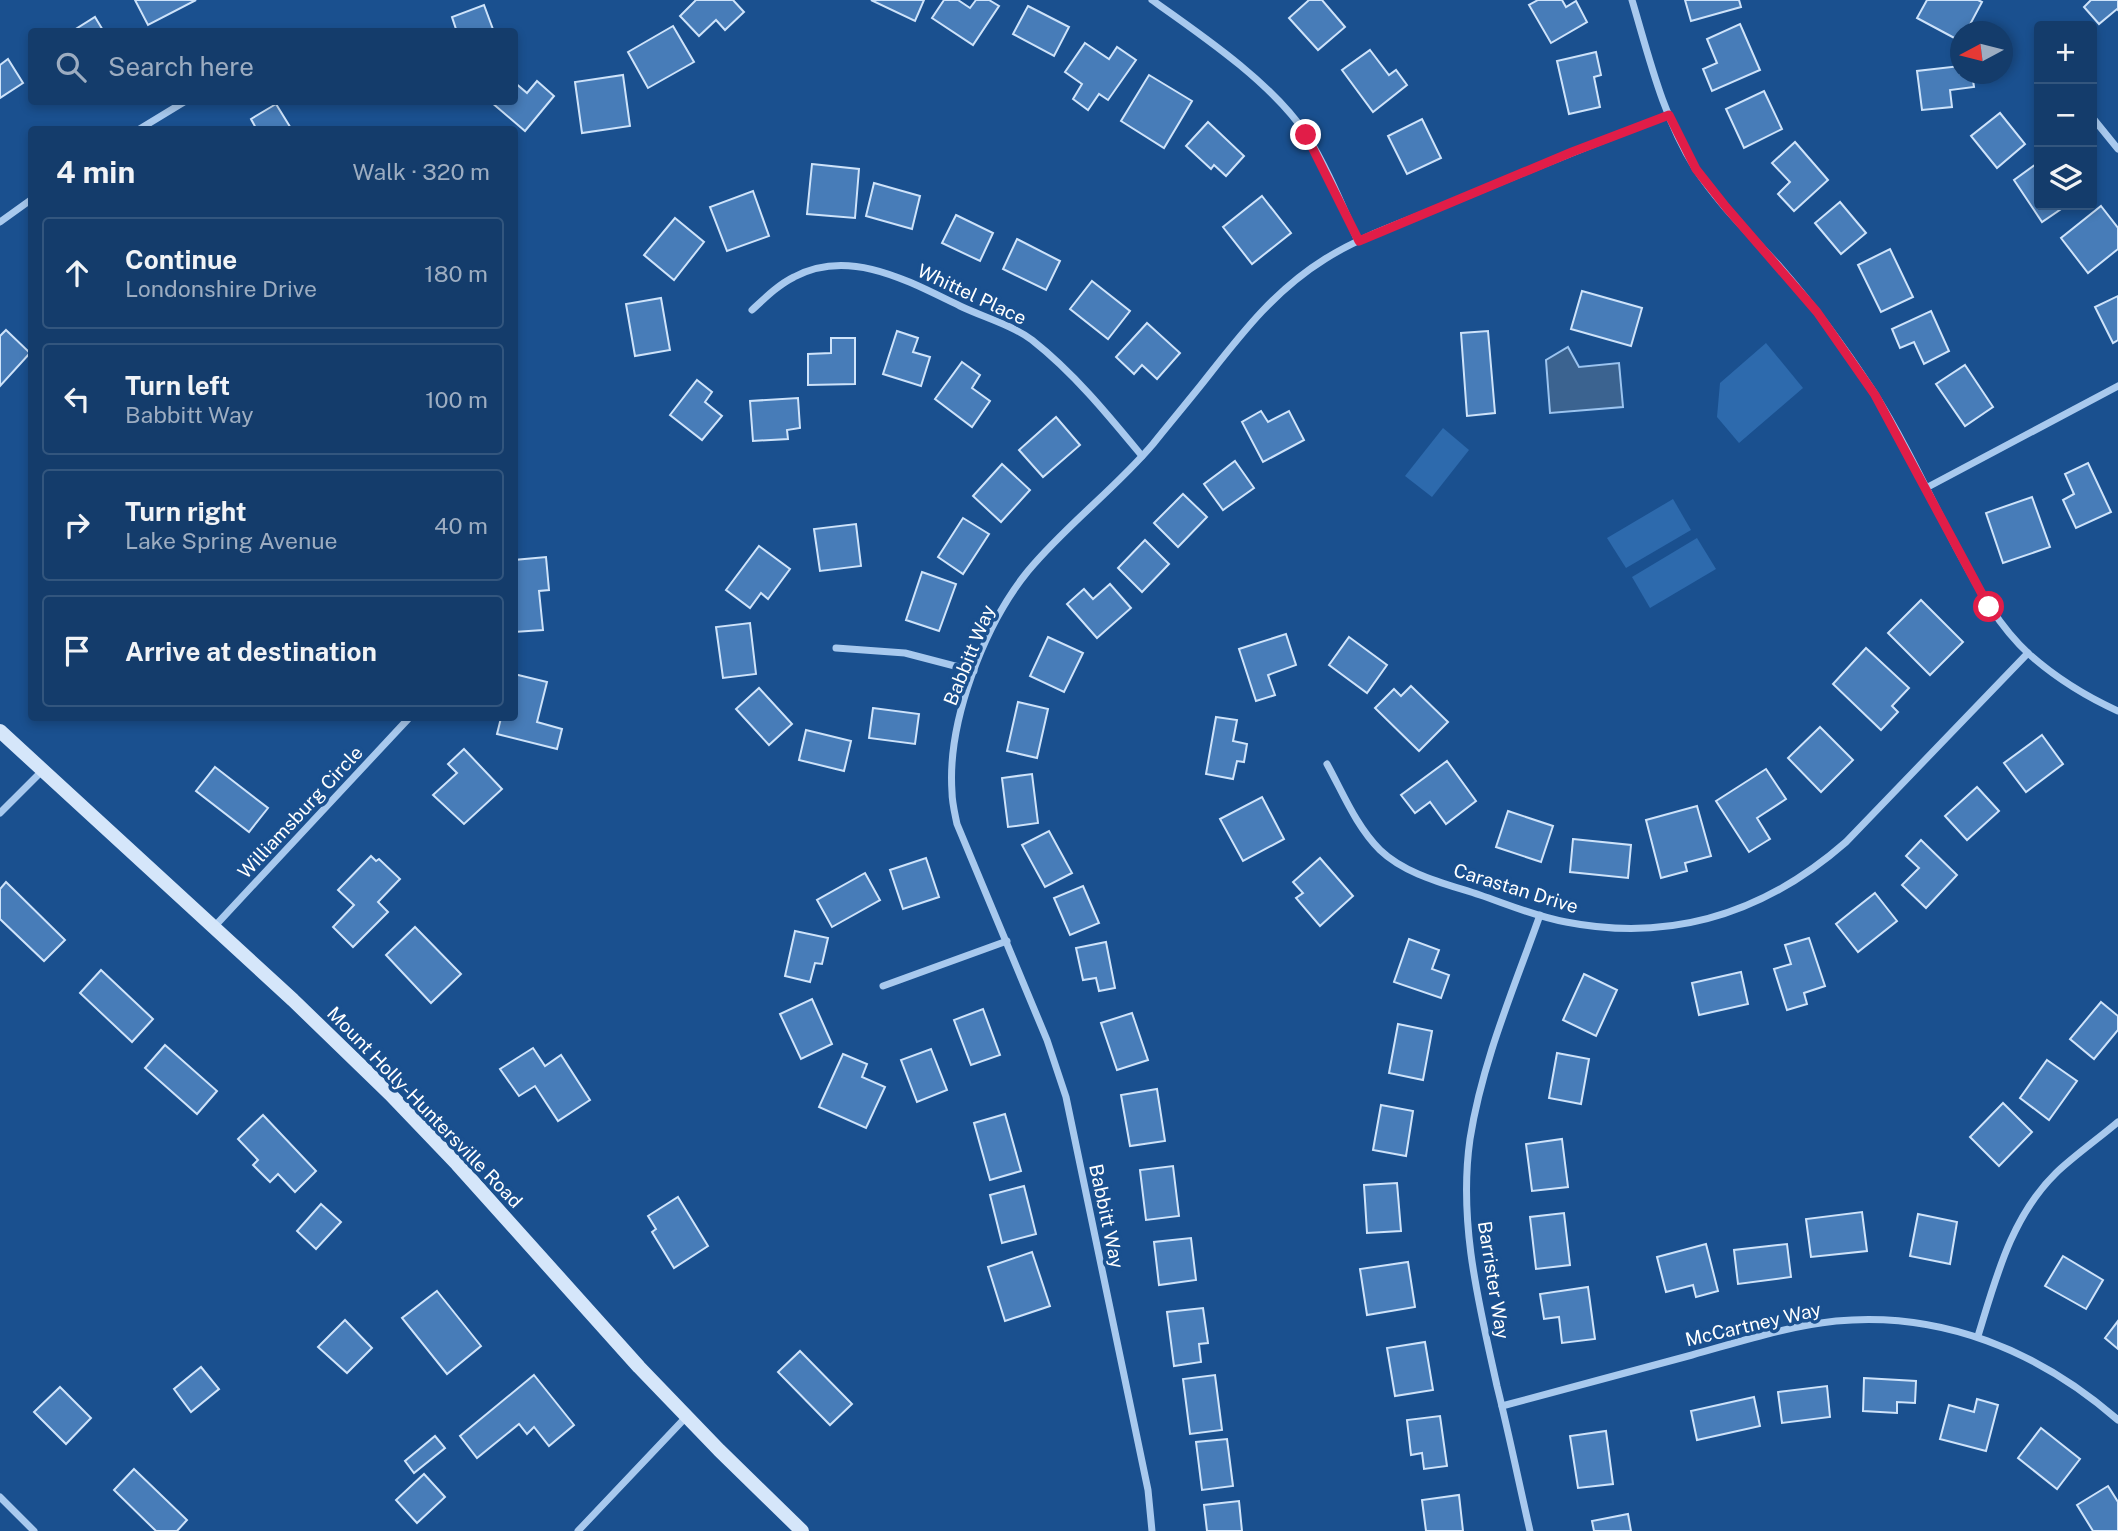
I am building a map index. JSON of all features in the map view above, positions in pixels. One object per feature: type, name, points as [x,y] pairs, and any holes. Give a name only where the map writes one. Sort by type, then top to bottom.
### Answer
[{"type":"main road","name":"Mount Holly-Huntersville Road","points":[[0,731],[400,1104],[687,1416],[802,1531]]},
{"type":"street","points":[[1152,0],[1255,79],[1286,109],[1318,156],[1359,241]]},
{"type":"street","points":[[1632,0],[1669,115],[1696,169],[1791,280],[1844,348],[1875,395],[1989,607],[2028,653],[2084,695],[2118,711]]},
{"type":"street","points":[[144,126],[179,105]]},
{"type":"street","name":"Babbitt Way","points":[[1152,1531],[1148,1490],[1066,1097],[1047,1040],[957,824],[952,794],[954,748],[962,710],[975,671],[1001,612],[1028,572],[1142,456],[1268,303],[1325,259],[1359,241],[1572,152],[1669,115]]},
{"type":"street","points":[[153,120],[157,126]]},
{"type":"street","points":[[2097,123],[2118,149]]},
{"type":"street","points":[[0,222],[28,202]]},
{"type":"street","name":"Whittel Place","points":[[752,310],[774,290],[795,276],[810,271],[844,265],[877,269],[1030,339],[1065,370],[1142,456]]},
{"type":"street","points":[[1926,488],[2118,386]]},
{"type":"street","points":[[836,648],[905,653],[975,671]]},
{"type":"street","name":"Carastan Drive","points":[[1327,764],[1368,836],[1396,862],[1422,875],[1567,922],[1614,928],[1676,926],[1735,912],[1790,886],[1822,863],[1846,842],[2028,653]]},
{"type":"street","name":"Williamsburg Circle","points":[[214,928],[406,721]]},
{"type":"street","points":[[0,813],[43,770]]},
{"type":"street","name":"Barrister Way","points":[[1530,1531],[1471,1265],[1466,1212],[1467,1175],[1477,1101],[1540,915]]},
{"type":"street","points":[[883,986],[1007,941]]},
{"type":"street","points":[[1978,1336],[1997,1274],[2024,1213],[2056,1173],[2118,1122]]},
{"type":"street","name":"McCartney Way","points":[[1502,1406],[1782,1330],[1834,1321],[1860,1320],[1920,1323],[1948,1327],[1978,1336],[2060,1375],[2118,1420]]},
{"type":"street","points":[[578,1531],[687,1416]]},
{"type":"street","points":[[0,1497],[34,1531]]},
{"type":"shaded area","points":[[1766,343],[1803,388],[1739,443],[1717,417],[1720,383]]},
{"type":"shaded area","points":[[1568,347],[1579,367],[1619,363],[1623,407],[1550,413],[1546,360]]},
{"type":"shaded area","points":[[1443,428],[1469,450],[1432,497],[1405,476]]},
{"type":"shaded area","points":[[1673,499],[1691,530],[1626,568],[1607,538]]},
{"type":"shaded area","points":[[1697,538],[1716,569],[1650,608],[1632,577]]},
{"type":"building","points":[[135,0],[196,0],[148,25]]},
{"type":"building","points":[[696,0],[733,0],[744,12],[725,30],[716,20],[699,36],[680,16]]},
{"type":"building","points":[[871,0],[924,0],[915,21]]},
{"type":"building","points":[[944,0],[958,0],[970,8],[976,0],[989,0],[999,6],[973,45],[932,18]]},
{"type":"building","points":[[1309,0],[1322,0],[1345,27],[1318,50],[1289,18]]},
{"type":"building","points":[[1538,0],[1562,0],[1566,7],[1576,1],[1587,22],[1551,43],[1529,5]]},
{"type":"building","points":[[1685,0],[1739,0],[1741,7],[1691,21]]},
{"type":"building","points":[[1927,0],[1982,2],[1972,21],[1950,21],[1950,36],[1917,18]]},
{"type":"building","points":[[2091,0],[2118,0],[2118,10],[2099,24],[2084,7]]},
{"type":"building","points":[[484,5],[493,28],[456,28],[452,17]]},
{"type":"building","points":[[1028,6],[1069,27],[1054,56],[1013,34]]},
{"type":"building","points":[[95,17],[102,28],[77,28]]},
{"type":"building","points":[[1740,24],[1760,70],[1712,91],[1703,69],[1717,63],[1707,39]]},
{"type":"building","points":[[673,26],[694,62],[648,88],[628,52]]},
{"type":"building","points":[[1085,43],[1109,59],[1117,47],[1136,60],[1108,100],[1099,94],[1088,110],[1073,99],[1082,84],[1065,72]]},
{"type":"building","points":[[1370,50],[1389,75],[1396,70],[1407,85],[1373,112],[1342,70]]},
{"type":"building","points":[[1596,52],[1601,75],[1594,77],[1600,107],[1569,114],[1557,61]]},
{"type":"building","points":[[8,59],[23,83],[0,98],[0,65]]},
{"type":"building","points":[[1950,67],[1950,84],[1974,84],[1974,87],[1950,90],[1952,107],[1922,110],[1917,71]]},
{"type":"building","points":[[623,75],[630,126],[582,133],[575,82]]},
{"type":"building","points":[[1149,75],[1192,101],[1164,148],[1121,121]]},
{"type":"building","points":[[537,81],[554,96],[525,131],[495,105],[518,105],[518,85],[527,93]]},
{"type":"building","points":[[1764,91],[1782,129],[1744,148],[1726,109]]},
{"type":"building","points":[[277,105],[290,126],[255,126],[251,119]]},
{"type":"building","points":[[2000,113],[2025,144],[1997,168],[1971,136]]},
{"type":"building","points":[[1422,119],[1441,158],[1407,174],[1388,136]]},
{"type":"building","points":[[1208,122],[1244,156],[1226,176],[1214,165],[1211,169],[1186,146]]},
{"type":"building","points":[[1795,142],[1828,180],[1794,211],[1778,194],[1790,182],[1772,163]]},
{"type":"building","points":[[812,164],[859,169],[855,218],[807,214]]},
{"type":"building","points":[[2034,166],[2034,210],[2014,180]]},
{"type":"building","points":[[874,183],[920,196],[912,229],[866,216]]},
{"type":"building","points":[[753,191],[769,236],[727,251],[710,207]]},
{"type":"building","points":[[1262,196],[1291,233],[1252,264],[1223,227]]},
{"type":"building","points":[[1840,202],[1866,233],[1841,254],[1815,223]]},
{"type":"building","points":[[2101,206],[2118,228],[2118,249],[2088,273],[2061,238]]},
{"type":"building","points":[[2034,210],[2060,210],[2042,222]]},
{"type":"building","points":[[956,215],[993,233],[980,261],[942,243]]},
{"type":"building","points":[[675,218],[704,242],[674,280],[644,255]]},
{"type":"building","points":[[1017,239],[1060,261],[1046,290],[1003,269]]},
{"type":"building","points":[[1890,249],[1913,297],[1881,312],[1858,265]]},
{"type":"building","points":[[1092,281],[1130,311],[1108,339],[1070,309]]},
{"type":"building","points":[[1582,291],[1642,308],[1631,346],[1571,329]]},
{"type":"building","points":[[2118,296],[2118,340],[2113,343],[2095,307]]},
{"type":"building","points":[[661,298],[670,350],[635,356],[626,304]]},
{"type":"building","points":[[1931,311],[1949,351],[1924,364],[1914,342],[1900,348],[1892,329]]},
{"type":"building","points":[[1147,323],[1180,353],[1157,379],[1142,365],[1134,374],[1116,357]]},
{"type":"building","points":[[6,330],[28,351],[28,355],[0,386],[0,336]]},
{"type":"building","points":[[897,331],[918,338],[913,352],[930,357],[921,386],[883,374]]},
{"type":"building","points":[[1488,331],[1495,413],[1467,416],[1461,333]]},
{"type":"building","points":[[831,338],[855,338],[855,384],[808,385],[808,354],[831,353]]},
{"type":"building","points":[[962,362],[980,375],[972,388],[990,401],[972,427],[935,399]]},
{"type":"building","points":[[1965,365],[1993,407],[1965,426],[1936,384]]},
{"type":"building","points":[[697,380],[712,392],[705,402],[722,416],[702,440],[670,415]]},
{"type":"building","points":[[798,398],[800,428],[787,430],[788,439],[753,441],[750,401]]},
{"type":"building","points":[[1261,411],[1268,422],[1289,411],[1304,440],[1263,462],[1242,422]]},
{"type":"building","points":[[1056,417],[1080,445],[1043,477],[1019,450]]},
{"type":"building","points":[[1235,461],[1254,488],[1223,510],[1204,484]]},
{"type":"building","points":[[2088,463],[2111,512],[2076,528],[2063,500],[2074,494],[2065,474]]},
{"type":"building","points":[[1002,464],[1030,490],[1001,522],[973,496]]},
{"type":"building","points":[[1183,494],[1207,517],[1178,547],[1154,523]]},
{"type":"building","points":[[2032,497],[2050,547],[2003,563],[1986,513]]},
{"type":"building","points":[[963,518],[989,534],[963,574],[938,557]]},
{"type":"building","points":[[856,524],[861,566],[820,571],[814,529]]},
{"type":"building","points":[[1145,540],[1169,564],[1142,592],[1118,568]]},
{"type":"building","points":[[759,546],[790,569],[768,599],[761,593],[750,608],[726,590]]},
{"type":"building","points":[[546,557],[549,590],[539,591],[543,630],[518,632],[518,560]]},
{"type":"building","points":[[922,572],[956,584],[939,631],[906,620]]},
{"type":"building","points":[[1110,584],[1131,608],[1097,638],[1067,604],[1084,589],[1093,599]]},
{"type":"building","points":[[1921,600],[1963,642],[1930,675],[1888,633]]},
{"type":"building","points":[[750,623],[756,674],[723,678],[716,627]]},
{"type":"building","points":[[1286,634],[1296,665],[1268,675],[1275,695],[1256,701],[1239,649]]},
{"type":"building","points":[[1048,637],[1083,653],[1064,692],[1030,676]]},
{"type":"building","points":[[1349,637],[1387,665],[1367,693],[1329,665]]},
{"type":"building","points":[[1866,648],[1909,688],[1892,706],[1898,712],[1881,730],[1833,684]]},
{"type":"building","points":[[518,675],[547,682],[537,722],[562,729],[557,749],[497,734],[500,721],[518,721]]},
{"type":"building","points":[[1411,686],[1448,722],[1419,751],[1375,708],[1394,689],[1401,696]]},
{"type":"building","points":[[759,688],[792,724],[769,745],[736,709]]},
{"type":"building","points":[[1018,702],[1048,709],[1037,758],[1007,751]]},
{"type":"building","points":[[873,708],[919,714],[915,744],[869,738]]},
{"type":"building","points":[[1216,717],[1237,720],[1233,741],[1247,744],[1244,762],[1237,761],[1233,779],[1206,774]]},
{"type":"building","points":[[1820,727],[1853,760],[1821,792],[1788,758]]},
{"type":"building","points":[[806,730],[851,741],[844,771],[799,760]]},
{"type":"building","points":[[2042,735],[2063,764],[2026,792],[2004,763]]},
{"type":"building","points":[[464,749],[502,789],[464,824],[433,795],[457,773],[448,764]]},
{"type":"building","points":[[1447,761],[1476,801],[1446,824],[1430,802],[1415,813],[1401,795]]},
{"type":"building","points":[[215,767],[268,808],[249,832],[196,791]]},
{"type":"building","points":[[1766,769],[1786,799],[1757,818],[1770,839],[1749,852],[1716,801]]},
{"type":"building","points":[[1032,774],[1038,823],[1008,827],[1002,778]]},
{"type":"building","points":[[1977,787],[1999,811],[1967,840],[1945,816]]},
{"type":"building","points":[[1262,797],[1284,839],[1243,861],[1220,819]]},
{"type":"building","points":[[1697,806],[1711,856],[1685,863],[1687,871],[1661,878],[1646,820]]},
{"type":"building","points":[[1508,811],[1553,826],[1541,862],[1496,847]]},
{"type":"building","points":[[1049,831],[1072,873],[1045,887],[1022,845]]},
{"type":"building","points":[[1573,839],[1631,845],[1628,878],[1570,872]]},
{"type":"building","points":[[1921,840],[1957,875],[1926,908],[1902,885],[1919,868],[1906,856]]},
{"type":"building","points":[[371,856],[376,861],[379,859],[400,879],[378,902],[388,912],[353,947],[333,927],[354,905],[338,890]]},
{"type":"building","points":[[926,858],[939,897],[903,909],[890,870]]},
{"type":"building","points":[[1320,858],[1353,896],[1320,926],[1296,898],[1303,893],[1293,882]]},
{"type":"building","points":[[865,873],[880,900],[832,927],[817,900]]},
{"type":"building","points":[[6,882],[65,940],[44,961],[0,919],[0,889]]},
{"type":"building","points":[[1083,886],[1099,923],[1070,935],[1054,898]]},
{"type":"building","points":[[1875,893],[1897,921],[1858,952],[1836,924]]},
{"type":"building","points":[[415,927],[461,974],[431,1003],[386,955]]},
{"type":"building","points":[[795,931],[828,938],[822,964],[815,963],[810,982],[785,976]]},
{"type":"building","points":[[1809,938],[1825,986],[1804,993],[1807,1004],[1787,1010],[1774,969],[1791,964],[1785,945]]},
{"type":"building","points":[[1409,939],[1439,950],[1432,969],[1449,975],[1441,998],[1394,982]]},
{"type":"building","points":[[1106,942],[1115,988],[1099,991],[1096,978],[1083,980],[1076,948]]},
{"type":"building","points":[[101,970],[153,1019],[132,1042],[80,993]]},
{"type":"building","points":[[1741,972],[1748,1004],[1699,1015],[1692,983]]},
{"type":"building","points":[[1584,974],[1617,990],[1596,1036],[1563,1020]]},
{"type":"building","points":[[812,999],[832,1044],[801,1059],[780,1014]]},
{"type":"building","points":[[2101,1002],[2118,1016],[2118,1030],[2094,1059],[2070,1039]]},
{"type":"building","points":[[983,1009],[1000,1055],[971,1065],[954,1020]]},
{"type":"building","points":[[1132,1013],[1148,1060],[1117,1070],[1101,1023]]},
{"type":"building","points":[[1398,1024],[1432,1031],[1423,1080],[1389,1073]]},
{"type":"building","points":[[165,1045],[217,1091],[197,1114],[145,1068]]},
{"type":"building","points":[[533,1048],[545,1066],[561,1055],[590,1100],[558,1121],[535,1086],[519,1096],[500,1069]]},
{"type":"building","points":[[931,1049],[947,1090],[917,1102],[901,1060]]},
{"type":"building","points":[[1557,1053],[1589,1059],[1581,1104],[1549,1098]]},
{"type":"building","points":[[843,1054],[867,1064],[862,1077],[885,1087],[866,1128],[819,1107]]},
{"type":"building","points":[[2047,1060],[2077,1081],[2049,1120],[2020,1098]]},
{"type":"building","points":[[1157,1089],[1165,1141],[1130,1146],[1121,1095]]},
{"type":"building","points":[[2003,1103],[2032,1132],[1999,1166],[1970,1137]]},
{"type":"building","points":[[1381,1105],[1413,1111],[1406,1156],[1373,1150]]},
{"type":"building","points":[[1005,1114],[1021,1171],[990,1180],[974,1123]]},
{"type":"building","points":[[263,1115],[316,1171],[295,1192],[278,1174],[270,1182],[253,1165],[258,1160],[238,1139]]},
{"type":"building","points":[[1562,1139],[1568,1187],[1532,1191],[1526,1144]]},
{"type":"building","points":[[1173,1166],[1179,1216],[1146,1220],[1140,1170]]},
{"type":"building","points":[[1397,1183],[1401,1231],[1367,1233],[1364,1185]]},
{"type":"building","points":[[1024,1186],[1036,1234],[1002,1243],[990,1195]]},
{"type":"building","points":[[678,1197],[708,1246],[674,1268],[652,1232],[656,1229],[648,1216]]},
{"type":"building","points":[[321,1204],[341,1222],[316,1249],[297,1231]]},
{"type":"building","points":[[1862,1212],[1867,1251],[1811,1257],[1806,1219]]},
{"type":"building","points":[[1564,1213],[1570,1265],[1536,1269],[1530,1217]]},
{"type":"building","points":[[1918,1214],[1957,1222],[1950,1264],[1910,1256]]},
{"type":"building","points":[[1191,1238],[1196,1280],[1159,1285],[1154,1242]]},
{"type":"building","points":[[1706,1244],[1718,1291],[1696,1297],[1693,1285],[1666,1292],[1657,1257]]},
{"type":"building","points":[[1787,1244],[1791,1277],[1738,1284],[1734,1250]]},
{"type":"building","points":[[1032,1252],[1050,1306],[1005,1321],[988,1267]]},
{"type":"building","points":[[2063,1256],[2103,1280],[2086,1309],[2045,1286]]},
{"type":"building","points":[[1408,1262],[1415,1307],[1367,1315],[1360,1269]]},
{"type":"building","points":[[1588,1287],[1595,1339],[1562,1343],[1559,1317],[1544,1319],[1540,1294]]},
{"type":"building","points":[[437,1291],[481,1346],[447,1374],[402,1318]]},
{"type":"building","points":[[1203,1308],[1208,1343],[1199,1344],[1201,1362],[1174,1366],[1167,1312]]},
{"type":"building","points":[[345,1320],[372,1348],[347,1373],[318,1347]]},
{"type":"building","points":[[2118,1321],[2118,1349],[2105,1338]]},
{"type":"building","points":[[1425,1342],[1433,1390],[1395,1396],[1387,1348]]},
{"type":"building","points":[[800,1351],[852,1404],[830,1425],[778,1372]]},
{"type":"building","points":[[201,1367],[219,1389],[191,1412],[174,1389]]},
{"type":"building","points":[[534,1375],[574,1425],[549,1446],[534,1427],[527,1434],[519,1424],[477,1458],[460,1436]]},
{"type":"building","points":[[1215,1375],[1222,1430],[1190,1434],[1183,1379]]},
{"type":"building","points":[[1864,1378],[1916,1381],[1915,1403],[1897,1402],[1897,1413],[1863,1411]]},
{"type":"building","points":[[1827,1386],[1830,1417],[1782,1423],[1778,1392]]},
{"type":"building","points":[[60,1387],[91,1418],[66,1444],[34,1412]]},
{"type":"building","points":[[1754,1397],[1760,1426],[1697,1440],[1691,1411]]},
{"type":"building","points":[[1977,1399],[1998,1405],[1986,1451],[1940,1439],[1949,1405],[1974,1412]]},
{"type":"building","points":[[1440,1416],[1447,1466],[1424,1469],[1422,1453],[1411,1455],[1407,1420]]},
{"type":"building","points":[[2041,1428],[2080,1459],[2057,1489],[2018,1458]]},
{"type":"building","points":[[1606,1431],[1613,1484],[1578,1488],[1570,1436]]},
{"type":"building","points":[[435,1436],[445,1448],[414,1473],[405,1461]]},
{"type":"building","points":[[1227,1439],[1233,1486],[1202,1490],[1196,1442]]},
{"type":"building","points":[[134,1469],[187,1520],[177,1531],[156,1531],[114,1490]]},
{"type":"building","points":[[424,1474],[445,1497],[417,1523],[396,1500]]},
{"type":"building","points":[[2108,1486],[2118,1502],[2118,1531],[2093,1531],[2077,1505]]},
{"type":"building","points":[[1459,1495],[1463,1531],[1426,1531],[1422,1500]]},
{"type":"building","points":[[1239,1501],[1242,1531],[1207,1531],[1204,1505]]},
{"type":"building","points":[[1628,1514],[1631,1531],[1594,1531],[1592,1521]]},
{"type":"route","points":[[1306,135],[1324,166],[1359,241],[1572,152],[1669,115],[1676,134],[1696,169],[1817,312],[1875,395],[1989,607]]}]
